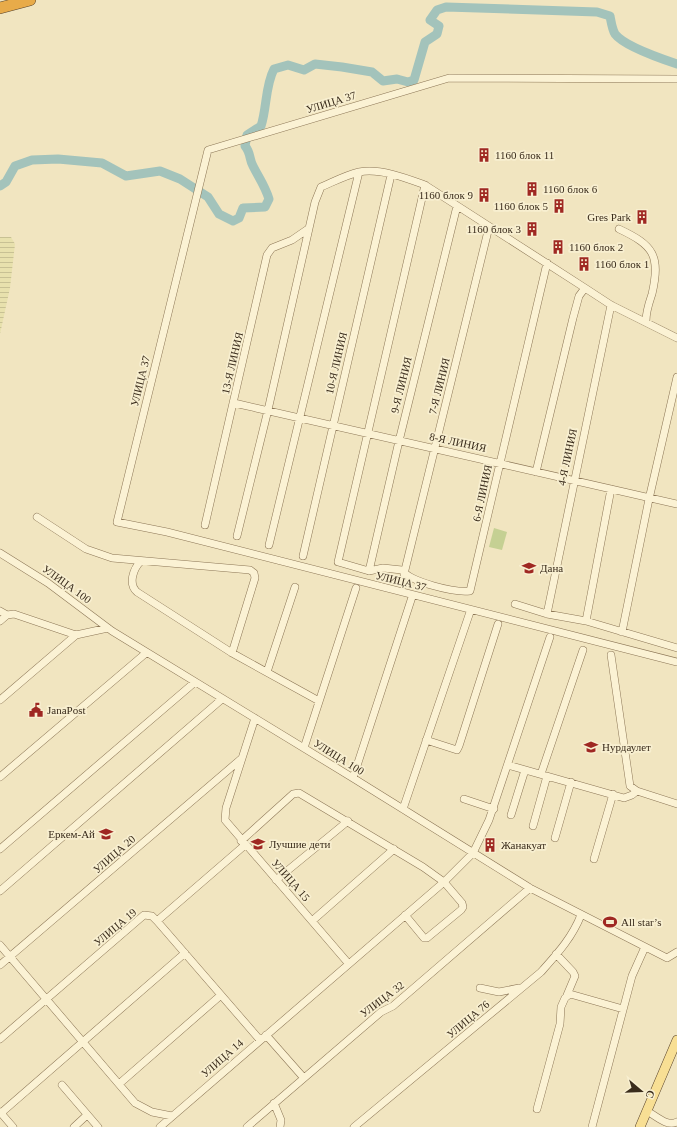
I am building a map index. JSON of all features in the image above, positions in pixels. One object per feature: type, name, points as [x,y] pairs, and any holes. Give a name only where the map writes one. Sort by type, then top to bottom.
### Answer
[{"type":"highway","points":[[0,8],[30,0]]},
{"type":"main road","points":[[640,1127],[677,1040]]},
{"type":"street","name":"УЛИЦА 37","points":[[677,79],[449,78],[208,150],[117,522],[175,534],[677,662]]},
{"type":"street","points":[[237,536],[268,410],[308,229],[316,198],[321,187],[359,172],[376,171],[425,185],[611,305],[646,321],[677,338]]},
{"type":"street","points":[[269,545],[359,172]]},
{"type":"street","name":"10-Я ЛИНИЯ","points":[[303,556],[391,175]]},
{"type":"street","points":[[369,434],[425,185]]},
{"type":"street","name":"9-Я ЛИНИЯ","points":[[369,570],[457,206]]},
{"type":"street","name":"7-Я ЛИНИЯ","points":[[404,574],[489,227]]},
{"type":"street","name":"13-Я ЛИНИЯ","points":[[205,525],[269,251],[292,240],[308,229]]},
{"type":"street","points":[[619,229],[639,239],[650,250],[656,261],[655,275],[646,321]]},
{"type":"street","name":"6-Я ЛИНИЯ","points":[[369,434],[338,562],[369,570],[393,568],[402,570],[404,574],[436,586],[461,592],[470,591],[546,263]]},
{"type":"street","points":[[536,472],[573,318],[579,296],[585,288]]},
{"type":"street","name":"4-Я ЛИНИЯ","points":[[546,614],[611,305]]},
{"type":"street","points":[[622,632],[649,498],[677,377]]},
{"type":"street","name":"8-Я ЛИНИЯ","points":[[234,402],[333,424],[399,441],[500,462],[536,472],[677,504]]},
{"type":"street","points":[[586,621],[611,489]]},
{"type":"street","points":[[37,517],[86,550],[112,558],[250,570],[254,573],[255,578],[232,653]]},
{"type":"street","name":"УЛИЦА 100","points":[[0,552],[48,583],[108,628],[146,653],[255,718],[530,888],[667,958],[677,952]]},
{"type":"street","points":[[141,561],[132,580],[133,589],[232,653],[319,701]]},
{"type":"street","points":[[267,672],[295,586]]},
{"type":"street","points":[[304,748],[356,588]]},
{"type":"street","points":[[353,778],[412,597]]},
{"type":"street","points":[[515,604],[546,614],[586,621],[677,648]]},
{"type":"street","points":[[0,611],[7,614],[14,614],[76,635]]},
{"type":"street","points":[[403,809],[470,612]]},
{"type":"street","points":[[0,620],[7,614]]},
{"type":"street","points":[[426,740],[457,750],[498,624]]},
{"type":"street","points":[[0,700],[76,635],[108,628]]},
{"type":"street","name":"УЛИЦА 14","points":[[160,1127],[348,963],[444,882],[473,853],[494,809],[550,637]]},
{"type":"street","points":[[533,826],[544,775],[584,650]]},
{"type":"street","points":[[0,777],[146,653]]},
{"type":"street","points":[[611,655],[628,784],[632,788],[677,804]]},
{"type":"street","points":[[0,849],[195,682]]},
{"type":"street","points":[[0,891],[222,698]]},
{"type":"street","name":"УЛИЦА 15","points":[[255,718],[224,815],[228,826],[348,963]]},
{"type":"street","name":"УЛИЦА 20","points":[[0,965],[242,759]]},
{"type":"street","points":[[508,764],[627,798],[637,790]]},
{"type":"street","points":[[511,815],[525,770]]},
{"type":"street","points":[[555,838],[571,782]]},
{"type":"street","points":[[304,1077],[263,1038],[222,995],[157,921],[297,792],[348,821],[444,882],[462,903],[463,907],[427,938],[424,938],[404,915]]},
{"type":"street","points":[[594,859],[613,794]]},
{"type":"street","points":[[464,798],[494,809]]},
{"type":"street","points":[[276,880],[348,821]]},
{"type":"street","points":[[312,921],[394,850]]},
{"type":"street","name":"УЛИЦА 32","points":[[247,1127],[304,1077],[381,1012],[397,1002],[530,888]]},
{"type":"street","name":"УЛИЦА 19","points":[[0,1039],[144,915],[152,916],[157,921]]},
{"type":"street","name":"УЛИЦА 76","points":[[354,1127],[541,972],[575,930],[581,915]]},
{"type":"street","points":[[0,945],[47,999],[51,1007],[135,1103],[152,1112],[172,1116]]},
{"type":"street","points":[[592,1127],[623,1009],[638,960],[645,946]]},
{"type":"street","points":[[13,1127],[0,1112],[185,953]]},
{"type":"street","points":[[537,1108],[560,1024],[561,1007],[575,976],[556,954]]},
{"type":"street","points":[[480,988],[499,992],[513,990],[526,985]]},
{"type":"street","points":[[119,1084],[222,995]]},
{"type":"street","points":[[567,995],[572,995],[623,1009]]},
{"type":"street","points":[[62,1085],[98,1127]]},
{"type":"street","points":[[274,1103],[281,1120],[280,1127]]},
{"type":"street","points":[[647,1111],[667,1125],[677,1122]]},
{"type":"street","points":[[74,1127],[88,1115]]},
{"type":"shaded area","points":[[0,237],[11,237],[15,244],[10,288],[0,334]]},
{"type":"green space","points":[[494,528],[507,532],[502,550],[489,547]]},
{"type":"waterway","points":[[0,186],[6,182],[15,166],[32,160],[58,159],[102,163],[126,176],[160,171],[180,179],[208,197],[219,214],[233,221],[239,218],[243,208],[265,207],[269,199],[245,146],[247,135],[261,126],[269,83],[274,69],[288,65],[304,70],[315,64],[372,72],[383,81],[397,79],[408,82],[414,80],[425,42],[437,34],[439,26],[430,20],[437,10],[446,7],[597,12],[610,16],[615,34],[626,43],[644,52],[677,64]]},
{"type":"place","name":"1160 блок 11","points":[[484,155]]},
{"type":"place","name":"1160 блок 6","points":[[532,189]]},
{"type":"place","name":"1160 блок 9","points":[[484,195]]},
{"type":"place","name":"1160 блок 5","points":[[559,206]]},
{"type":"place","name":"Gres Park","points":[[642,217]]},
{"type":"place","name":"1160 блок 3","points":[[532,229]]},
{"type":"place","name":"1160 блок 2","points":[[558,247]]},
{"type":"place","name":"1160 блок 1","points":[[584,264]]},
{"type":"place","name":"Дана","points":[[529,568]]},
{"type":"place","name":"JanaPost","points":[[36,710]]},
{"type":"place","name":"Нурдаулет","points":[[591,747]]},
{"type":"place","name":"Еркем-Ай","points":[[106,834]]},
{"type":"place","name":"Лучшие дети","points":[[258,844]]},
{"type":"place","name":"Жанакуат","points":[[490,845]]},
{"type":"place","name":"All star’s","points":[[610,922]]}]
